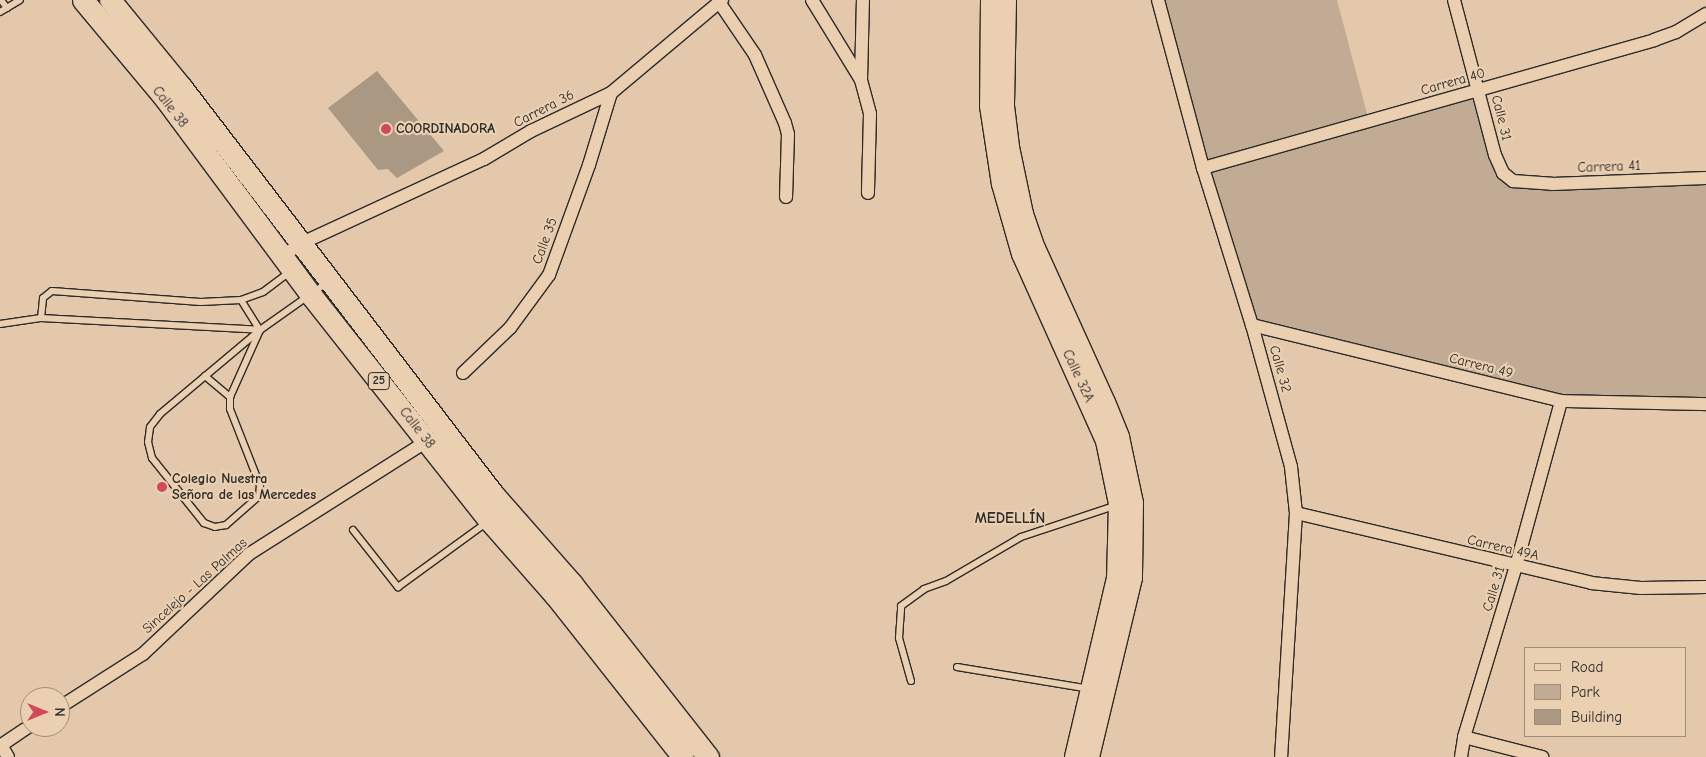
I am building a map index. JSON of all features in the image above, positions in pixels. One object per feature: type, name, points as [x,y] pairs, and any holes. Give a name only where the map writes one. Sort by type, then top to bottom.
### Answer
[{"type":"highway","name":"Calle 38","points":[[83,0],[298,259],[329,281],[493,494],[572,584],[708,757]]},
{"type":"highway","name":"Calle 38","points":[[116,5],[298,259],[311,295],[489,520],[554,595],[683,757]]},
{"type":"main road","name":"Calle 32A","points":[[990,0],[988,106],[1003,193],[1021,254],[1105,441],[1118,504],[1116,578],[1074,757]]},
{"type":"main road","name":"Calle 32A","points":[[1007,0],[1005,106],[1010,148],[1024,214],[1036,248],[1120,437],[1134,503],[1132,578],[1090,757]]},
{"type":"street","points":[[812,0],[861,80]]},
{"type":"street","points":[[863,0],[861,80],[870,114],[868,194]]},
{"type":"street","name":"Calle 32","points":[[1158,0],[1203,168],[1252,325],[1291,468],[1296,513],[1281,757]]},
{"type":"street","name":"Calle 31","points":[[1454,0],[1495,155],[1503,173],[1513,181]]},
{"type":"street","name":"Carrera 36","points":[[298,259],[484,159],[531,131],[611,93],[720,1]]},
{"type":"street","points":[[720,1],[756,55],[785,122],[788,134],[786,197]]},
{"type":"street","name":"Carrera 40","points":[[1203,168],[1478,91],[1676,32],[1706,14]]},
{"type":"street","name":"Calle 35","points":[[463,372],[510,328],[549,275],[589,166],[611,93]]},
{"type":"street","name":"Carrera 41","points":[[1513,181],[1552,184],[1706,178]]},
{"type":"street","name":"Carrera 49","points":[[1252,325],[1561,401],[1706,404]]},
{"type":"street","name":"Calle 31","points":[[1462,757],[1464,737],[1516,566],[1561,401]]},
{"type":"street","name":"Sincelejo - Las Palmas","points":[[70,701],[142,654],[250,554],[427,441]]},
{"type":"street","name":"Carrera 49A","points":[[1296,513],[1591,584],[1641,588],[1706,587]]},
{"type":"street","points":[[8,757],[0,745],[20,732]]},
{"type":"street","points":[[1464,737],[1542,757]]},
{"type":"lane","points":[[1,0],[7,8]]},
{"type":"lane","points":[[0,12],[20,0]]},
{"type":"lane","points":[[41,318],[43,298],[52,291],[201,302],[242,300],[264,292],[298,259]]},
{"type":"lane","points":[[260,330],[230,397],[230,409],[260,485],[258,496],[252,505],[226,524],[214,527],[204,523],[152,458],[148,442],[150,427],[160,414],[260,330],[329,281]]},
{"type":"lane","points":[[242,300],[260,330]]},
{"type":"lane","points":[[0,324],[41,318],[260,330]]},
{"type":"lane","points":[[205,376],[230,397]]},
{"type":"lane","points":[[911,681],[900,638],[901,606],[924,589],[946,581],[1021,537],[1118,504]]},
{"type":"lane","points":[[353,530],[398,587],[489,520]]},
{"type":"lane","points":[[957,667],[1091,689]]},
{"type":"green space","points":[[1161,0],[1337,0],[1369,121],[1478,91],[1495,155],[1513,181],[1706,178],[1706,404],[1561,401],[1252,325]]},
{"type":"building","name":"COORDINADORA","points":[[377,71],[444,151],[397,178],[388,169],[378,170],[328,108]]},
{"type":"place","name":"COORDINADORA","points":[[386,129]]},
{"type":"place","name":"Colegio Nuestra Señora de las Mercedes","points":[[162,487]]},
{"type":"district","name":"MEDELLÍN","points":[[1010,519]]}]
